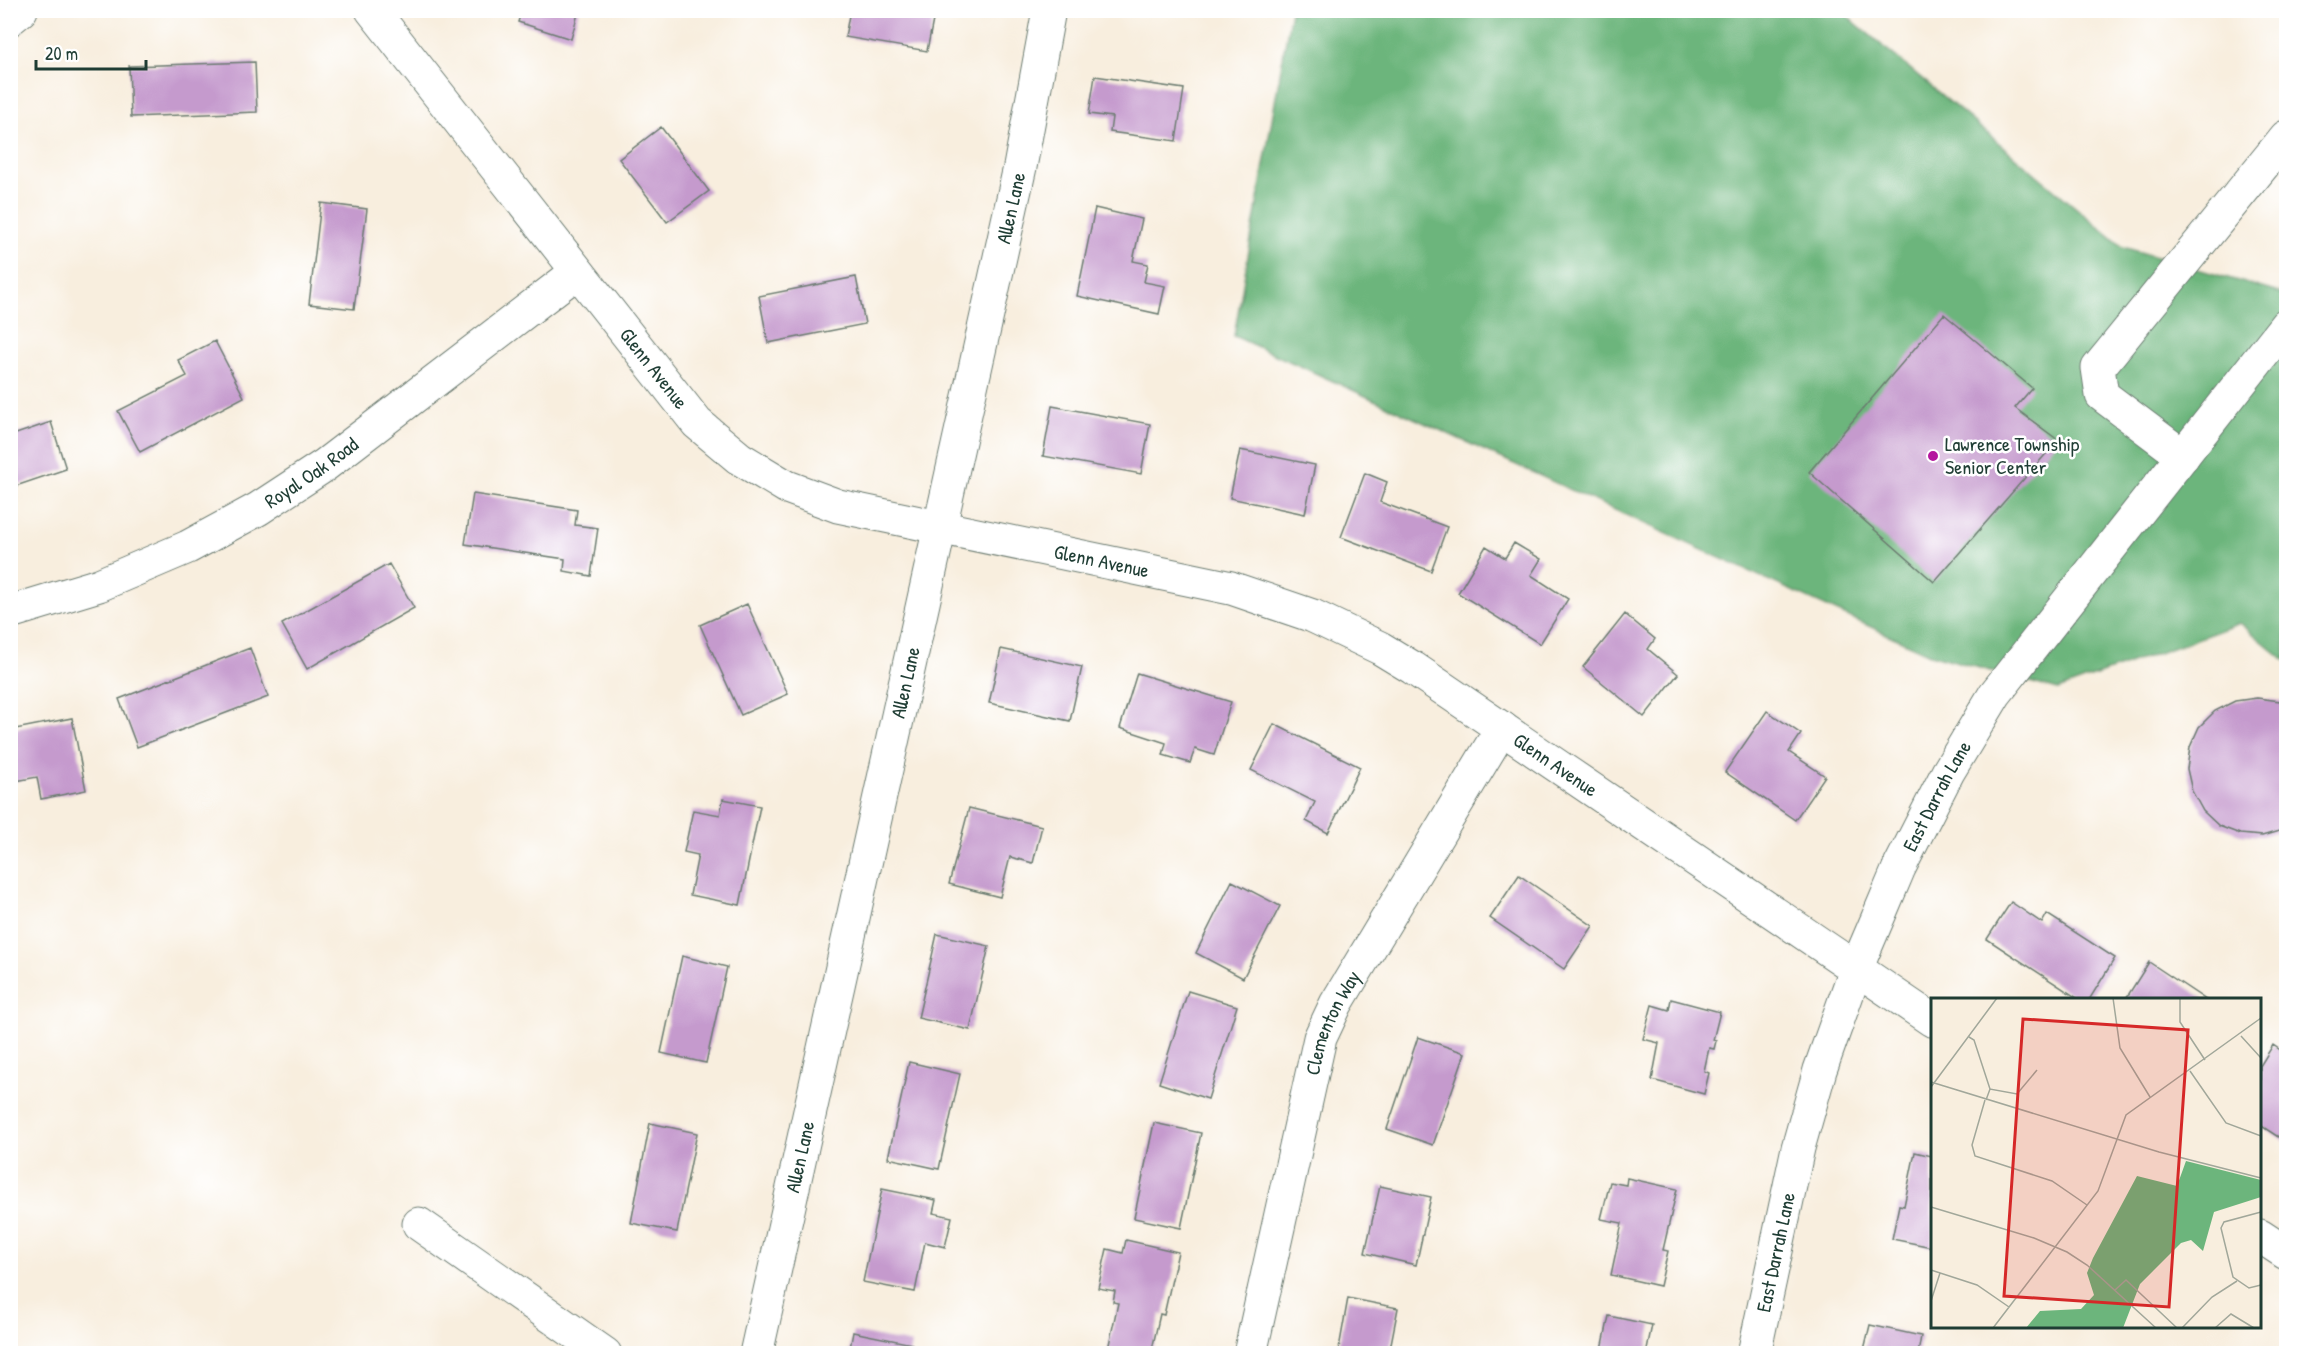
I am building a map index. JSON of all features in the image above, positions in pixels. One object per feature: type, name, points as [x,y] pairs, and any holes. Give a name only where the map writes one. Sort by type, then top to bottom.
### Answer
[{"type":"street","points":[[10,19],[21,10]]},
{"type":"street","name":"Glenn Avenue","points":[[372,10],[697,423],[739,458],[787,487],[838,506],[1231,588],[1313,616],[1396,658],[1931,1019]]},
{"type":"street","name":"Allen Lane","points":[[756,1353],[1020,167],[1049,10]]},
{"type":"street","points":[[2183,456],[2102,395],[2098,368],[2286,137]]},
{"type":"street","name":"Royal Oak Road","points":[[10,612],[99,585],[188,548],[258,509],[325,465],[577,272]]},
{"type":"street","name":"East Darrah Lane","points":[[1754,1353],[1798,1148],[1820,1070],[1856,969],[1909,849],[1948,772],[1995,694],[2286,325]]},
{"type":"street","name":"Clementon Way","points":[[1250,1353],[1320,1038],[1336,1004],[1502,728]]},
{"type":"street","points":[[419,1224],[605,1353]]},
{"type":"street","points":[[2261,1237],[2286,1253]]},
{"type":"green space","points":[[1291,11],[1841,11],[2123,247],[2286,295],[2286,661],[2240,623],[2058,690],[1930,654],[1234,336]]},
{"type":"building","points":[[522,10],[579,10],[571,39],[518,22]]},
{"type":"building","points":[[850,10],[935,10],[927,51],[845,37]]},
{"type":"building","points":[[255,62],[257,112],[131,117],[129,66]]},
{"type":"building","points":[[1095,76],[1184,89],[1176,141],[1110,132],[1112,117],[1089,114]]},
{"type":"building","points":[[661,127],[709,191],[667,222],[619,159]]},
{"type":"building","points":[[321,203],[367,209],[354,309],[309,304]]},
{"type":"building","points":[[1095,208],[1142,219],[1133,261],[1148,264],[1144,282],[1165,286],[1159,314],[1077,296]]},
{"type":"building","points":[[856,277],[865,324],[768,343],[759,296]]},
{"type":"building","name":"Lawrence Township Senior Center","points":[[1944,314],[2032,388],[2015,408],[2058,440],[1934,582],[1809,472]]},
{"type":"building","points":[[215,341],[244,397],[140,452],[118,411],[187,376],[178,360]]},
{"type":"building","points":[[1052,406],[1150,424],[1141,474],[1043,456]]},
{"type":"building","points":[[51,422],[66,469],[10,488],[10,436]]},
{"type":"building","points":[[1240,450],[1315,465],[1305,514],[1230,498]]},
{"type":"building","points":[[1365,473],[1387,482],[1380,502],[1447,527],[1431,571],[1341,537]]},
{"type":"building","points":[[473,494],[577,510],[575,525],[598,528],[591,576],[564,571],[565,559],[465,544]]},
{"type":"building","points":[[1514,543],[1541,559],[1531,575],[1568,599],[1540,644],[1458,593],[1486,546],[1505,558]]},
{"type":"building","points":[[389,564],[414,608],[307,669],[282,624]]},
{"type":"building","points":[[747,604],[788,694],[741,715],[700,625]]},
{"type":"building","points":[[1625,614],[1655,639],[1648,649],[1678,674],[1644,717],[1583,667]]},
{"type":"building","points":[[250,648],[268,697],[137,747],[119,699]]},
{"type":"building","points":[[1001,649],[1082,667],[1070,721],[989,703]]},
{"type":"building","points":[[1137,673],[1231,702],[1214,755],[1195,749],[1190,763],[1163,755],[1166,743],[1120,728]]},
{"type":"building","points":[[2257,698],[2280,701],[2286,705],[2286,829],[2262,836],[2240,834],[2219,826],[2203,811],[2192,791],[2187,769],[2190,747],[2199,727],[2215,711],[2235,701]]},
{"type":"building","points":[[1767,711],[1801,734],[1789,752],[1825,776],[1795,820],[1725,772]]},
{"type":"building","points":[[72,718],[86,790],[41,799],[37,777],[10,782],[10,730]]},
{"type":"building","points":[[1274,724],[1360,767],[1328,833],[1306,821],[1315,802],[1251,770]]},
{"type":"building","points":[[723,799],[760,806],[740,905],[690,895],[698,855],[684,852],[693,810],[720,815]]},
{"type":"building","points":[[969,808],[1042,826],[1033,863],[1010,857],[1000,897],[949,884]]},
{"type":"building","points":[[1519,875],[1593,926],[1564,969],[1490,918]]},
{"type":"building","points":[[1232,881],[1280,906],[1243,978],[1196,953]]},
{"type":"building","points":[[2011,902],[2042,923],[2047,914],[2115,958],[2090,998],[2077,998],[1987,939]]},
{"type":"building","points":[[937,934],[989,946],[970,1030],[918,1018]]},
{"type":"building","points":[[682,956],[727,967],[706,1063],[661,1053]]},
{"type":"building","points":[[2149,962],[2203,998],[2126,998]]},
{"type":"building","points":[[1188,991],[1237,1006],[1208,1099],[1159,1083]]},
{"type":"building","points":[[1671,999],[1720,1012],[1713,1040],[1716,1041],[1714,1049],[1709,1048],[1704,1071],[1709,1073],[1704,1094],[1652,1080],[1659,1043],[1643,1039],[1652,1005],[1669,1010]]},
{"type":"building","points":[[1418,1037],[1465,1053],[1433,1145],[1387,1129]]},
{"type":"building","points":[[2273,1045],[2286,1054],[2286,1142],[2261,1126],[2261,1064]]},
{"type":"building","points":[[909,1062],[960,1074],[939,1169],[888,1158]]},
{"type":"building","points":[[650,1123],[697,1133],[677,1232],[631,1223]]},
{"type":"building","points":[[1154,1123],[1201,1133],[1181,1228],[1134,1218]]},
{"type":"building","points":[[1915,1152],[1931,1156],[1931,1247],[1892,1239],[1899,1205],[1904,1206]]},
{"type":"building","points":[[1627,1178],[1677,1189],[1663,1250],[1668,1251],[1660,1286],[1611,1275],[1622,1223],[1601,1219],[1610,1182],[1626,1185]]},
{"type":"building","points":[[1380,1186],[1431,1197],[1416,1265],[1365,1253]]},
{"type":"building","points":[[882,1189],[936,1200],[933,1213],[952,1217],[945,1247],[925,1242],[915,1292],[863,1282]]},
{"type":"building","points":[[1126,1240],[1178,1252],[1164,1315],[1160,1314],[1151,1354],[1129,1354],[1108,1349],[1118,1303],[1113,1302],[1115,1291],[1098,1288],[1107,1249],[1123,1253]]},
{"type":"building","points":[[1348,1298],[1398,1308],[1389,1354],[1338,1354]]},
{"type":"building","points":[[1609,1316],[1652,1325],[1646,1354],[1601,1354]]},
{"type":"building","points":[[1870,1325],[1921,1336],[1918,1354],[1863,1354]]},
{"type":"building","points":[[853,1332],[912,1344],[910,1354],[849,1354]]},
{"type":"place","name":"Lawrence Township Senior Center","points":[[1933,456]]}]
